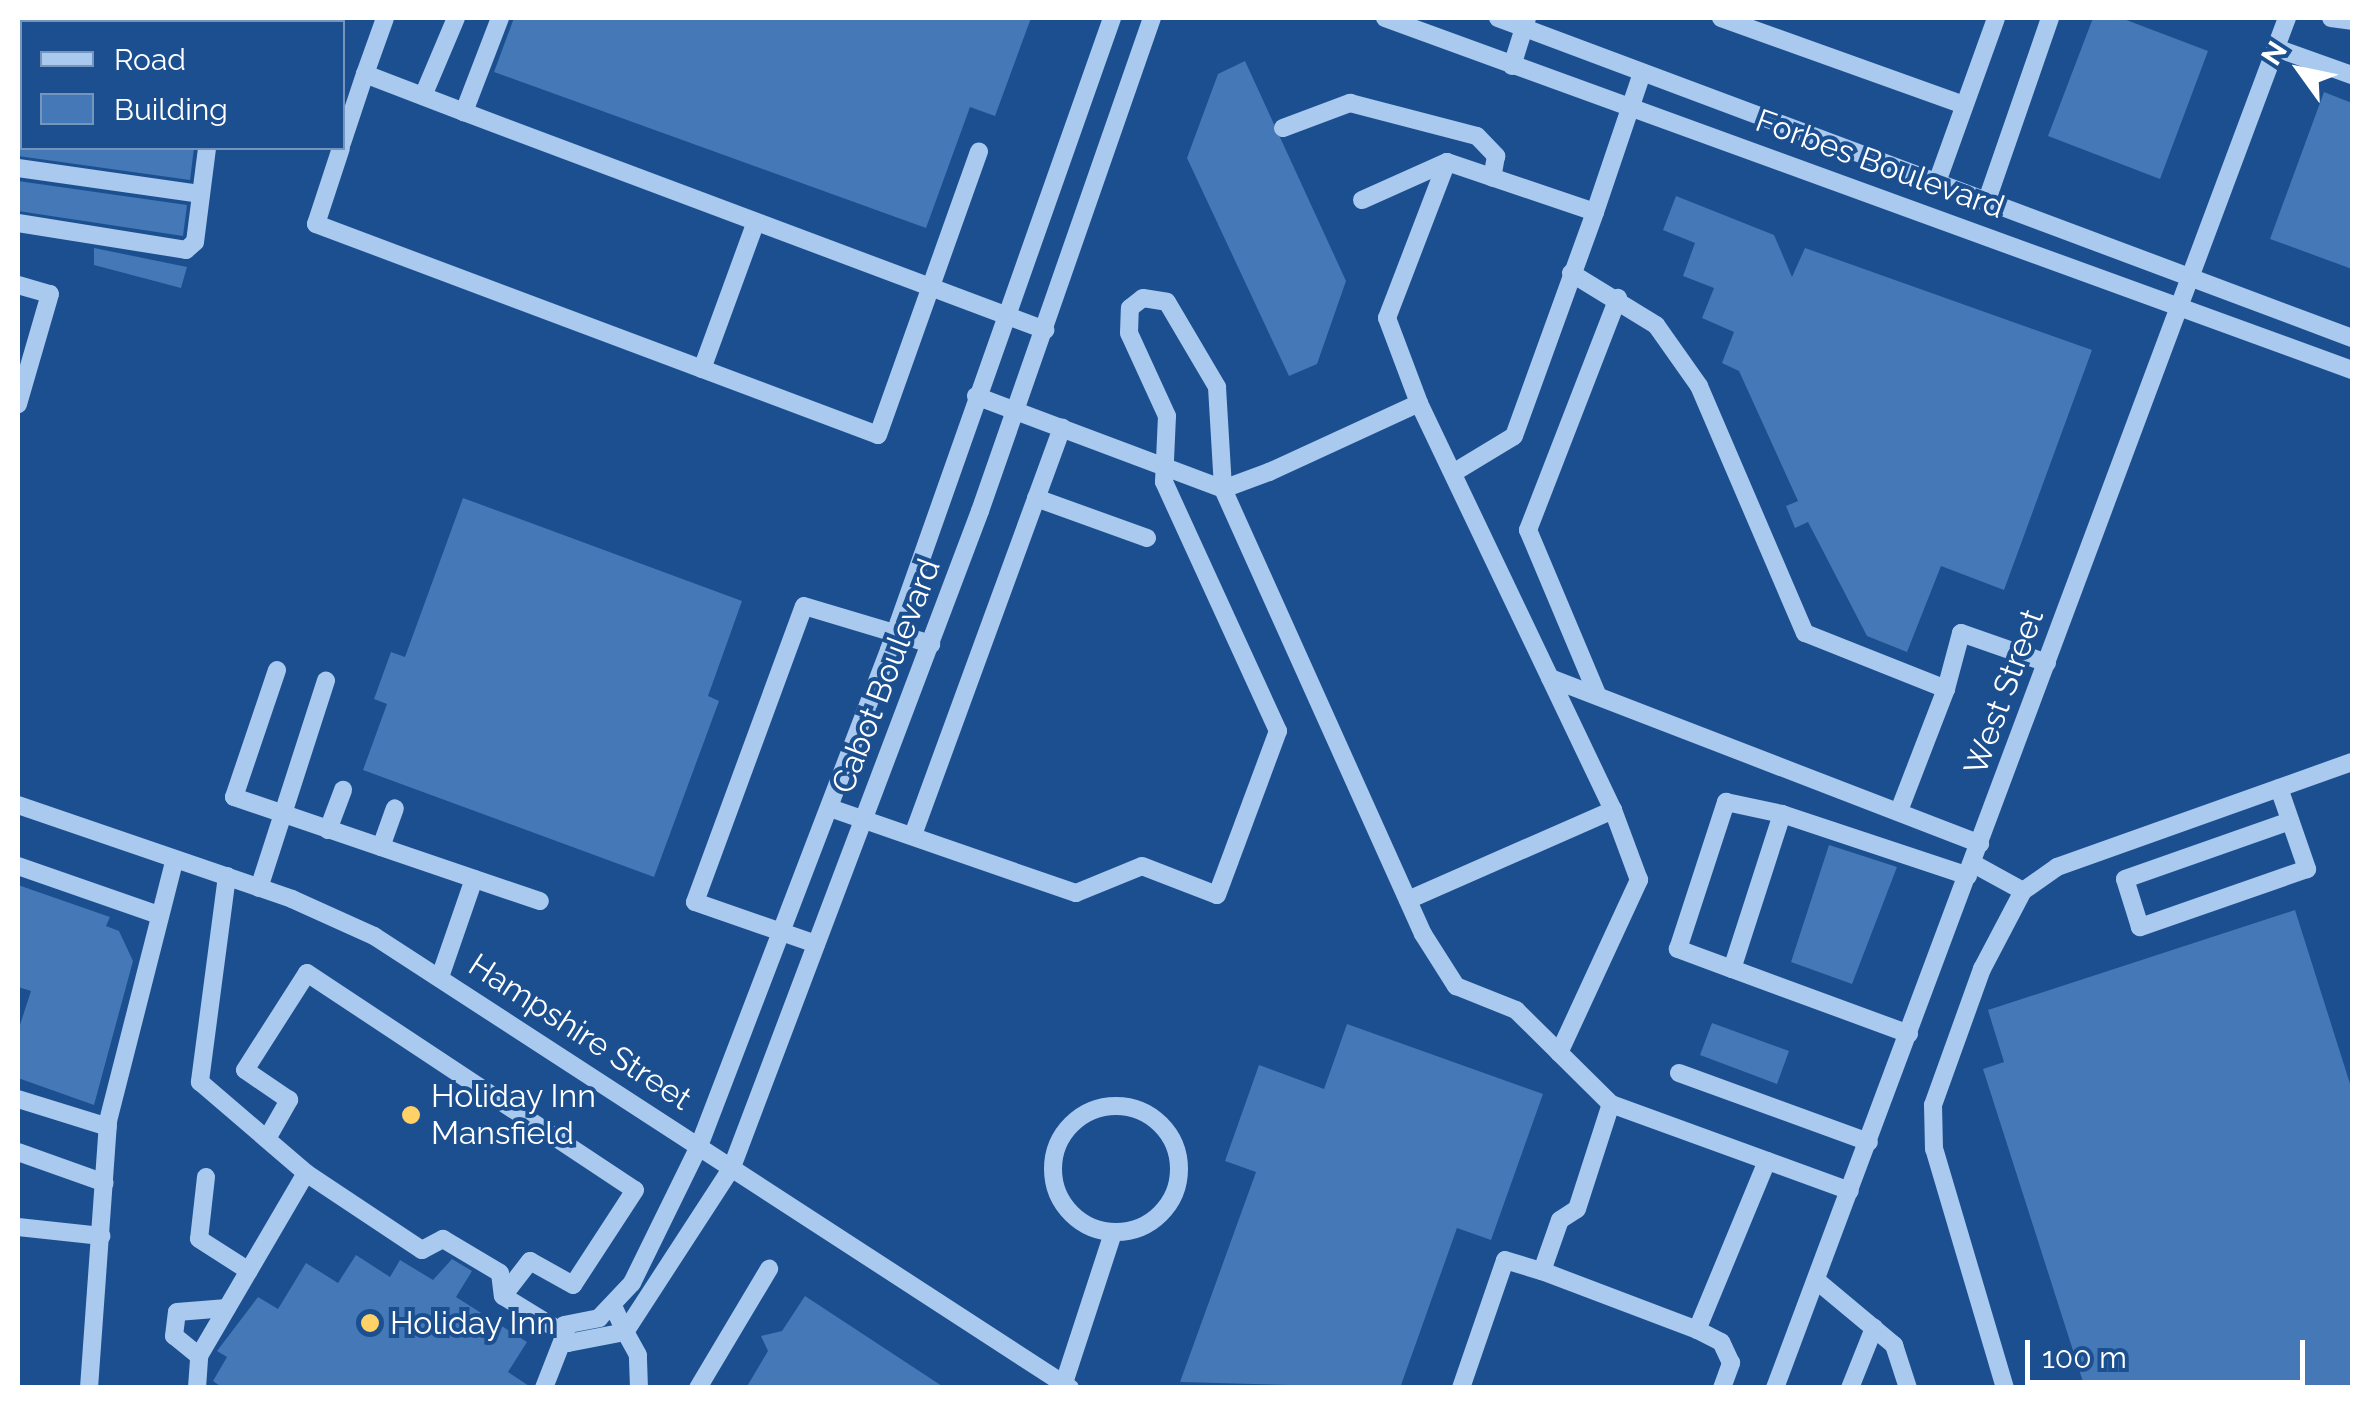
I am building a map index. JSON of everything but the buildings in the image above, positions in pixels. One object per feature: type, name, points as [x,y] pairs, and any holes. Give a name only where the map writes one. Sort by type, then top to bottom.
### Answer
[{"type":"street","points":[[345,136],[386,18]]},
{"type":"street","points":[[424,96],[456,18]]},
{"type":"street","points":[[464,112],[500,18]]},
{"type":"street","name":"Cabot Boulevard","points":[[614,1308],[663,1231],[783,934],[896,629],[1112,18]]},
{"type":"street","name":"Cabot Boulevard","points":[[625,1332],[732,1167],[1016,410],[1152,18]]},
{"type":"street","points":[[1141,47],[1168,18]]},
{"type":"street","name":"Forbes Boulevard","points":[[1385,18],[2352,370]]},
{"type":"street","name":"Forbes Boulevard","points":[[1498,18],[1525,24],[1642,73],[2352,338]]},
{"type":"street","points":[[1721,18],[1964,104]]},
{"type":"street","points":[[1936,184],[1996,18]]},
{"type":"street","points":[[1959,224],[1978,200],[2050,18]]},
{"type":"street","name":"West Street","points":[[1775,1388],[2287,18]]},
{"type":"street","points":[[2331,18],[2352,21]]},
{"type":"street","points":[[1512,66],[1525,24]]},
{"type":"street","points":[[2276,48],[2352,75]]},
{"type":"street","points":[[1453,473],[1514,436],[1642,73]]},
{"type":"street","points":[[365,74],[931,291],[1045,330]]},
{"type":"street","points":[[1283,128],[1350,103],[1477,136],[1496,156],[1492,178]]},
{"type":"street","points":[[18,223],[186,250],[195,242],[207,150]]},
{"type":"street","points":[[340,150],[316,224],[878,435],[979,151]]},
{"type":"street","points":[[1362,200],[1447,162],[1595,212]]},
{"type":"street","points":[[1447,162],[1387,318],[1419,404],[1613,810],[1639,880],[1559,1053]]},
{"type":"street","points":[[18,168],[201,194]]},
{"type":"street","points":[[702,369],[755,224]]},
{"type":"street","points":[[1571,273],[1618,298],[1656,325],[1699,386],[1805,633],[1946,689]]},
{"type":"street","points":[[18,285],[50,294],[18,404]]},
{"type":"street","points":[[830,808],[1076,892],[1142,866],[1218,894],[1278,731],[1164,482],[1167,416],[1126,325],[1130,308],[1151,296],[1173,308],[1216,387],[1224,489],[1408,900],[1456,986],[1516,1010],[1611,1104],[1850,1191]]},
{"type":"street","points":[[1597,694],[1528,530],[1618,298]]},
{"type":"street","points":[[976,396],[1164,461],[1224,489],[1419,404]]},
{"type":"street","points":[[913,835],[1062,426]]},
{"type":"street","points":[[1036,498],[1146,538]]},
{"type":"street","points":[[816,944],[696,902],[804,606],[896,629],[930,644]]},
{"type":"street","points":[[1898,812],[1946,689],[1960,633],[2047,663]]},
{"type":"street","points":[[277,670],[234,796],[540,901]]},
{"type":"street","points":[[1550,678],[1980,844]]},
{"type":"street","points":[[259,888],[326,681]]},
{"type":"street","points":[[2004,1388],[1934,1150],[1933,1105],[1982,969],[2023,891],[2057,867],[2352,764]]},
{"type":"street","points":[[2279,788],[2307,869],[2140,928],[2124,879],[2290,821]]},
{"type":"street","points":[[328,830],[343,790]]},
{"type":"street","points":[[1909,1034],[1678,949],[1726,802],[1782,814],[1970,870],[2023,891]]},
{"type":"street","name":"Hampshire Street","points":[[18,805],[227,876],[374,936],[1062,1385]]},
{"type":"street","points":[[382,847],[395,808]]},
{"type":"street","points":[[1408,900],[1613,810]]},
{"type":"street","points":[[1732,969],[1782,814]]},
{"type":"street","points":[[89,1388],[108,1127],[152,972],[159,915],[175,859]]},
{"type":"street","points":[[18,866],[159,915]]},
{"type":"street","points":[[227,876],[200,1082],[306,1173],[422,1250],[443,1239],[500,1272],[502,1296]]},
{"type":"street","points":[[440,977],[474,879]]},
{"type":"street","points":[[268,1137],[289,1100],[246,1070],[307,974],[635,1190],[572,1285],[530,1261],[502,1296]]},
{"type":"street","points":[[1679,1074],[1868,1142]]},
{"type":"street","points":[[18,1099],[108,1127]]},
{"type":"street","points":[[1542,1271],[1560,1220],[1576,1208],[1611,1104]]},
{"type":"street","points":[[1126,1106],[1166,1130],[1179,1176],[1157,1217],[1113,1233],[1070,1214],[1052,1170],[1060,1140],[1080,1116],[1126,1106]]},
{"type":"street","points":[[18,1152],[106,1184]]},
{"type":"street","points":[[1697,1330],[1767,1161]]},
{"type":"street","points":[[196,1388],[199,1356],[306,1173]]},
{"type":"street","points":[[206,1177],[199,1239],[249,1271]]},
{"type":"street","points":[[18,1227],[102,1236]]},
{"type":"street","points":[[1062,1385],[1113,1233]]},
{"type":"street","points":[[1461,1388],[1505,1260],[1721,1342],[1731,1363],[1722,1388]]},
{"type":"street","points":[[698,1388],[769,1269]]},
{"type":"street","points":[[1816,1280],[1894,1344],[1908,1388]]},
{"type":"street","points":[[502,1296],[566,1334]]},
{"type":"street","points":[[199,1356],[174,1336],[177,1312],[227,1308]]},
{"type":"street","points":[[625,1332],[568,1343],[564,1326],[614,1308],[638,1354],[638,1388]]},
{"type":"street","points":[[1850,1388],[1874,1328]]},
{"type":"street","points":[[544,1388],[566,1334]]},
{"type":"place","name":"Holiday Inn Mansfield","points":[[411,1115]]},
{"type":"place","name":"Holiday Inn","points":[[370,1323]]}]
